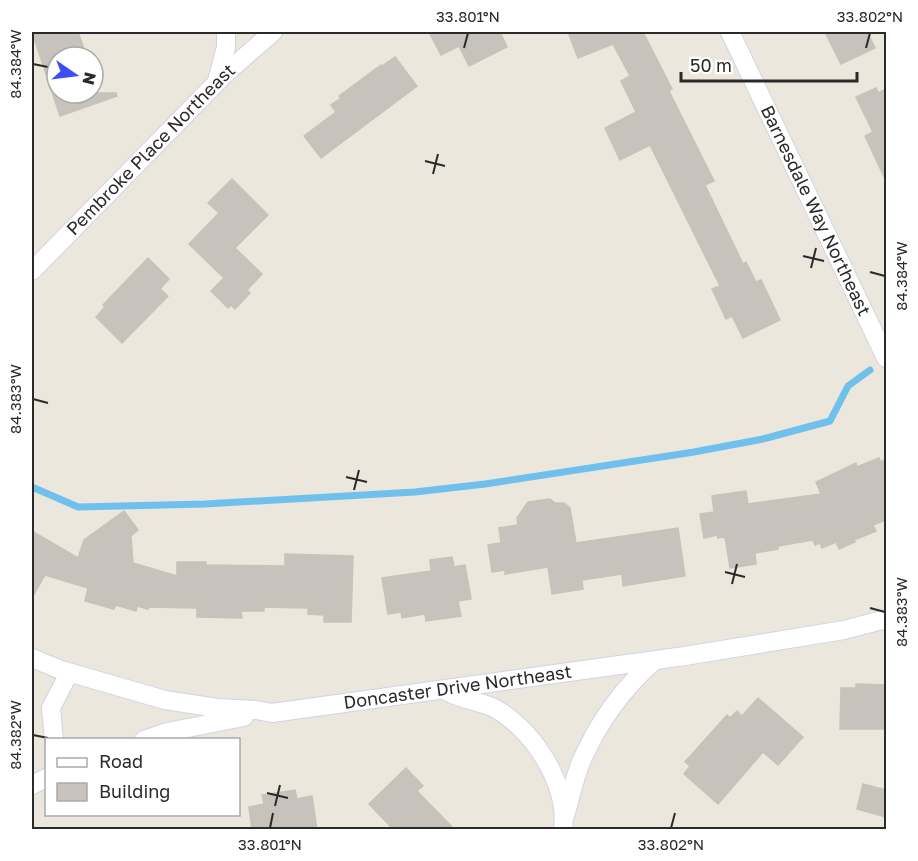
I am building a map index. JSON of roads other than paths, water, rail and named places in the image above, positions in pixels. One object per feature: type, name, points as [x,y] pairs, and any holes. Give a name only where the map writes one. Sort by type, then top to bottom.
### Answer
[{"type":"street","points":[[217,81],[226,47],[226,32]]},
{"type":"street","name":"Pembroke Place Northeast","points":[[32,271],[217,81],[273,32]]},
{"type":"street","name":"Barnesdale Way Northeast","points":[[730,32],[886,358]]},
{"type":"street","name":"Doncaster Drive Northeast","points":[[32,658],[69,673],[165,700],[272,713],[654,661],[844,630],[886,619]]},
{"type":"street","points":[[564,824],[581,763],[606,714],[631,681],[654,661]]},
{"type":"street","points":[[54,738],[51,708],[69,673]]},
{"type":"street","points":[[443,690],[494,708],[529,736],[542,753],[552,773],[564,824]]},
{"type":"street","points":[[152,738],[220,721],[272,713]]},
{"type":"waterway","points":[[32,487],[78,507],[205,504],[415,492],[485,484],[694,452],[763,439],[830,421],[848,386],[870,370]]}]
